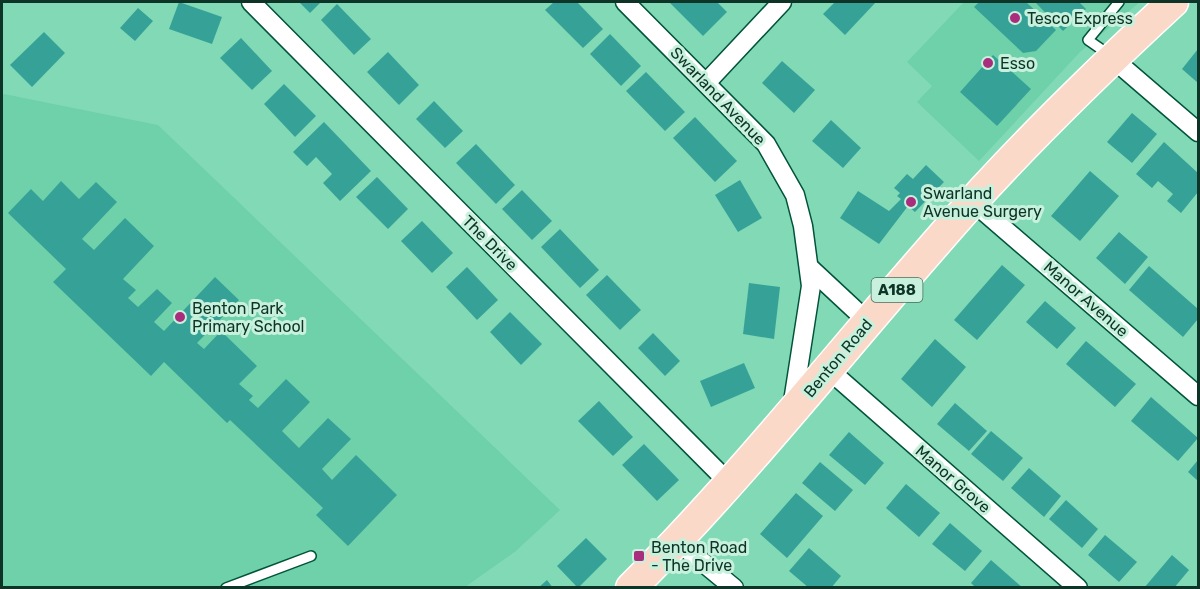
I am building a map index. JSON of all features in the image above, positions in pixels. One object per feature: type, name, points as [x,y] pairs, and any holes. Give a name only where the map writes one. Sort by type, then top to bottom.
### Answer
[{"type":"main road","name":"Benton Road","points":[[631,588],[730,484],[973,202],[1112,58],[1173,2]]},
{"type":"street","name":"The Drive","points":[[251,2],[730,484]]},
{"type":"street","name":"Swarland Avenue","points":[[625,2],[766,144],[795,195],[810,268],[811,286],[791,414]]},
{"type":"street","points":[[706,83],[782,2]]},
{"type":"street","points":[[1112,58],[1198,132]]},
{"type":"street","name":"Manor Avenue","points":[[973,202],[1198,396]]},
{"type":"street","points":[[810,268],[868,322]]},
{"type":"street","name":"Manor Grove","points":[[829,370],[1078,588]]},
{"type":"street","points":[[677,541],[734,588]]},
{"type":"lane","points":[[1112,58],[1088,40],[1119,2]]},
{"type":"lane","points":[[226,588],[311,556]]},
{"type":"shaded area","points":[[964,2],[1140,2],[1080,52],[979,161],[917,102],[932,86],[907,62]]},
{"type":"shaded area","name":"Benton Park Primary School","points":[[4,94],[158,125],[560,510],[516,551],[465,587],[2,588],[2,96]]},
{"type":"building","points":[[179,2],[222,17],[212,44],[169,29]]},
{"type":"building","points":[[299,2],[321,2],[310,13]]},
{"type":"building","points":[[554,2],[577,2],[603,29],[583,48],[545,10]]},
{"type":"building","points":[[669,2],[717,2],[727,12],[703,36]]},
{"type":"building","points":[[835,2],[876,2],[845,35],[823,14]]},
{"type":"building","name":"Tesco Express","points":[[979,2],[1026,2],[1056,30],[1036,51],[1023,53],[974,7]]},
{"type":"building","points":[[1035,2],[1079,2],[1086,9],[1063,31]]},
{"type":"building","points":[[337,4],[371,39],[354,55],[321,20]]},
{"type":"building","points":[[138,8],[153,21],[135,41],[120,28]]},
{"type":"building","points":[[44,32],[65,53],[32,87],[10,65]]},
{"type":"building","points":[[610,34],[641,66],[621,86],[590,54]]},
{"type":"building","points":[[241,38],[272,71],[252,90],[220,58]]},
{"type":"building","points":[[1198,49],[1198,83],[1182,69]]},
{"type":"building","points":[[388,52],[419,85],[399,105],[367,72]]},
{"type":"building","points":[[993,55],[1031,89],[997,126],[960,92]]},
{"type":"building","points":[[782,61],[815,90],[794,113],[762,83]]},
{"type":"building","points":[[646,72],[685,112],[665,131],[626,91]]},
{"type":"building","points":[[284,84],[316,116],[295,137],[264,104]]},
{"type":"building","points":[[434,101],[463,131],[445,148],[416,119]]},
{"type":"building","points":[[1132,113],[1157,134],[1132,163],[1107,142]]},
{"type":"building","points":[[695,117],[737,161],[715,182],[673,138]]},
{"type":"building","points":[[831,120],[861,148],[843,168],[812,141]]},
{"type":"building","points":[[324,122],[371,171],[340,201],[323,183],[332,174],[316,157],[307,166],[293,152]]},
{"type":"building","points":[[1164,142],[1198,173],[1198,192],[1181,213],[1167,201],[1173,194],[1158,181],[1152,188],[1136,174]]},
{"type":"building","points":[[476,144],[515,185],[496,204],[456,163]]},
{"type":"building","name":"Swarland Avenue Surgery","points":[[926,165],[944,182],[915,212],[908,206],[879,244],[840,218],[858,191],[889,211],[901,199],[897,196],[900,193],[894,188],[907,174],[913,179]]},
{"type":"building","points":[[1090,171],[1119,196],[1080,241],[1051,216]]},
{"type":"building","points":[[377,177],[408,209],[388,229],[356,197]]},
{"type":"building","points":[[740,180],[762,218],[738,232],[715,195]]},
{"type":"building","points":[[61,181],[79,199],[96,182],[117,202],[82,239],[94,250],[125,218],[154,246],[123,279],[136,290],[128,298],[138,307],[157,289],[172,303],[154,322],[164,331],[215,277],[239,300],[197,343],[204,349],[221,331],[257,366],[239,384],[253,396],[249,400],[258,408],[286,379],[310,402],[282,431],[299,448],[328,418],[351,439],[322,469],[332,480],[356,455],[397,495],[348,546],[316,515],[323,508],[230,420],[227,423],[164,362],[151,376],[53,282],[66,269],[8,213],[31,189],[43,201]]},
{"type":"building","points":[[522,190],[552,221],[532,240],[502,209]]},
{"type":"building","points":[[422,221],[453,253],[432,273],[401,241]]},
{"type":"building","points":[[560,229],[599,270],[580,288],[541,247]]},
{"type":"building","points":[[1119,232],[1148,257],[1125,284],[1096,258]]},
{"type":"building","points":[[1002,265],[1025,285],[977,340],[954,320]]},
{"type":"building","points":[[1149,266],[1198,309],[1198,319],[1183,337],[1129,290]]},
{"type":"building","points":[[467,267],[498,300],[477,320],[446,287]]},
{"type":"building","points":[[607,275],[641,310],[620,330],[586,295]]},
{"type":"building","points":[[749,283],[780,287],[774,339],[743,334]]},
{"type":"building","points":[[1045,301],[1076,328],[1057,349],[1026,322]]},
{"type":"building","points":[[510,312],[542,344],[521,365],[490,332]]},
{"type":"building","points":[[653,333],[680,361],[665,376],[638,348]]},
{"type":"building","points":[[935,339],[966,367],[932,407],[901,379]]},
{"type":"building","points":[[1086,341],[1136,384],[1115,407],[1066,364]]},
{"type":"building","points":[[744,363],[755,388],[711,407],[700,381]]},
{"type":"building","points":[[1151,397],[1198,438],[1178,461],[1131,421]]},
{"type":"building","points":[[599,401],[633,437],[613,456],[578,421]]},
{"type":"building","points":[[955,403],[987,431],[969,451],[937,424]]},
{"type":"building","points":[[991,431],[1023,458],[1003,481],[971,454]]},
{"type":"building","points":[[849,432],[884,463],[865,485],[829,455]]},
{"type":"building","points":[[644,444],[679,480],[657,501],[622,465]]},
{"type":"building","points":[[1198,460],[1198,481],[1188,472]]},
{"type":"building","points":[[820,462],[853,490],[835,511],[802,483]]},
{"type":"building","points":[[1029,468],[1061,496],[1044,517],[1011,488]]},
{"type":"building","points":[[906,484],[940,513],[919,537],[886,508]]},
{"type":"building","points":[[796,493],[823,516],[787,558],[760,534]]},
{"type":"building","points":[[1066,500],[1098,529],[1082,548],[1049,519]]},
{"type":"building","points":[[950,523],[982,551],[965,571],[932,544]]},
{"type":"building","points":[[1105,535],[1137,562],[1119,582],[1088,555]]},
{"type":"building","points":[[586,538],[607,559],[578,588],[557,566]]},
{"type":"building","points":[[809,548],[841,576],[831,588],[809,588],[789,571]]},
{"type":"building","points":[[1172,555],[1189,570],[1174,588],[1144,588]]},
{"type":"building","points":[[991,560],[1023,588],[976,588],[971,583]]},
{"type":"building","points":[[547,580],[553,588],[538,588]]},
{"type":"place","name":"Tesco Express","points":[[1015,18]]},
{"type":"place","name":"Esso","points":[[988,63]]},
{"type":"place","name":"Swarland Avenue Surgery","points":[[911,202]]},
{"type":"place","name":"Benton Park Primary School","points":[[180,317]]},
{"type":"place","name":"Benton Road - The Drive","points":[[639,556]]}]
